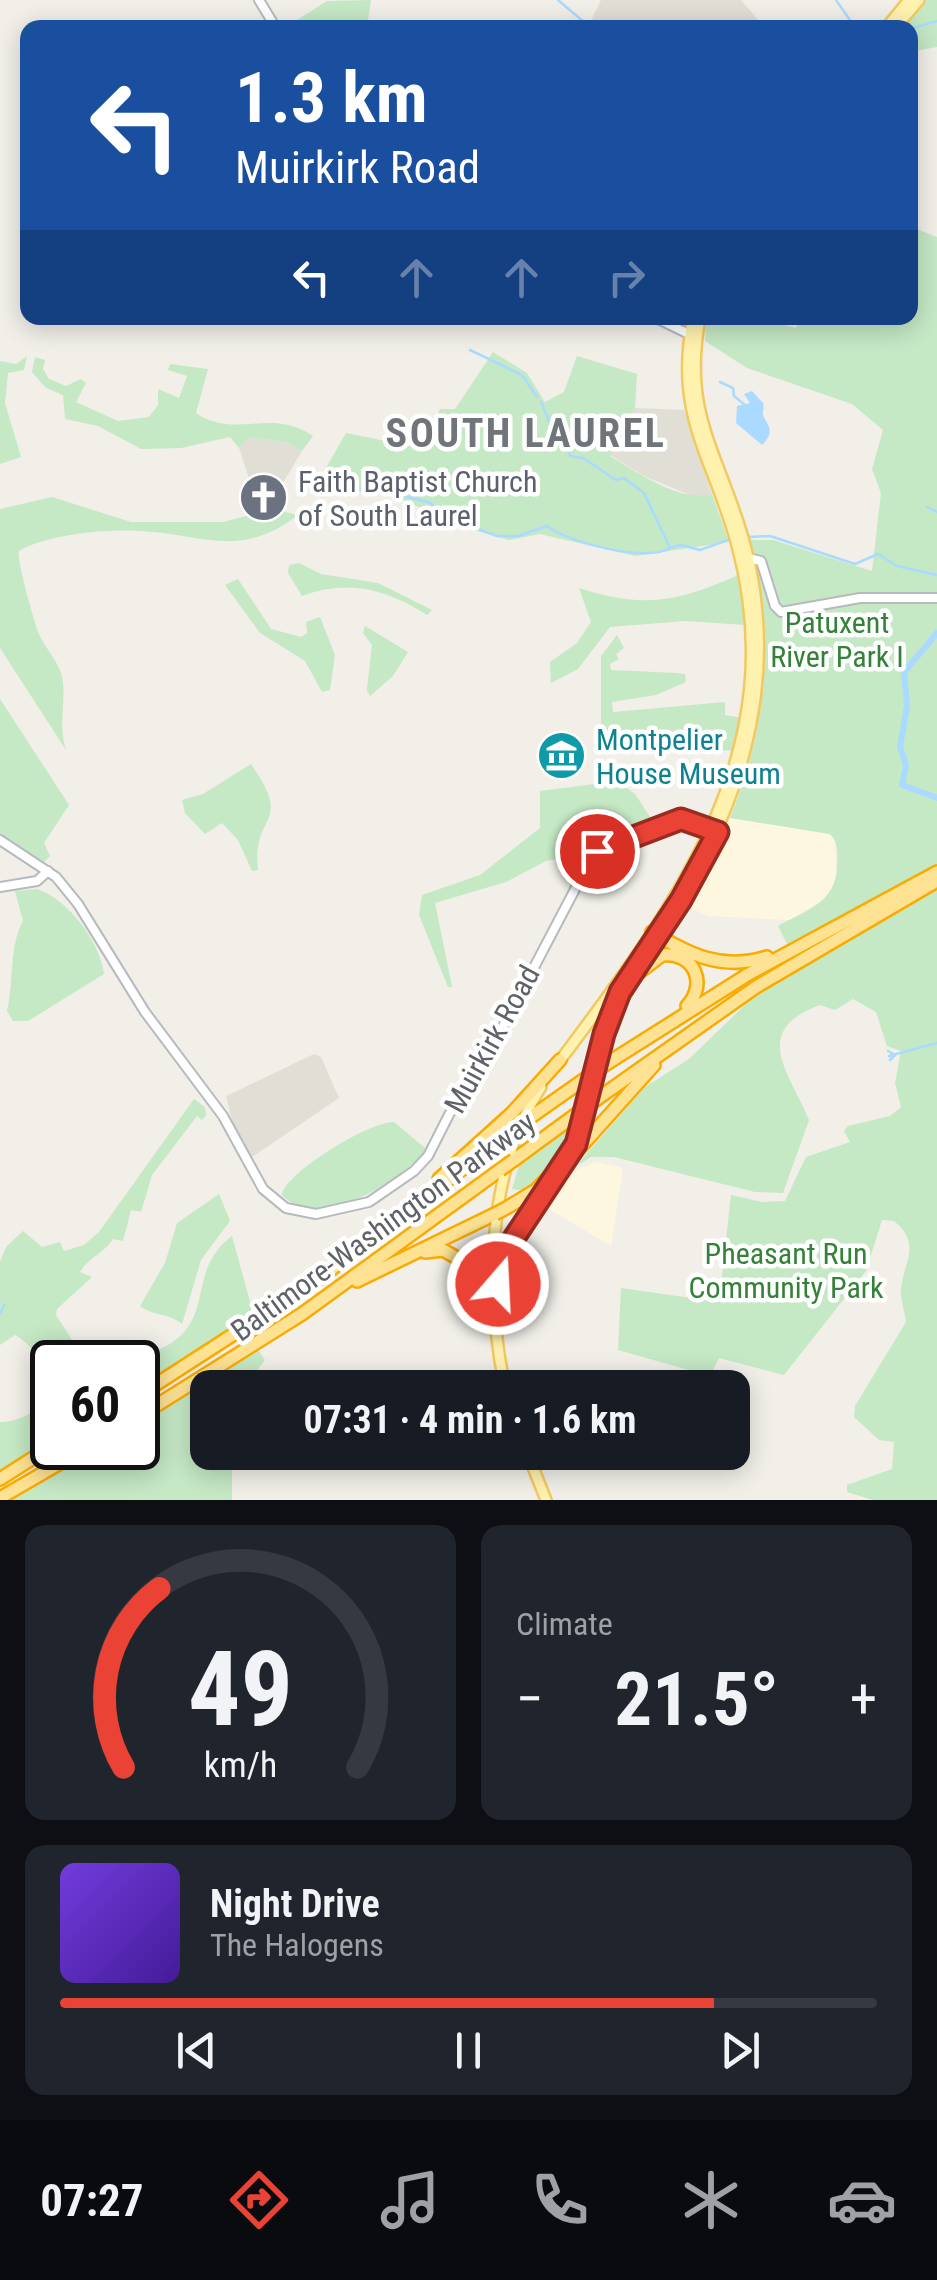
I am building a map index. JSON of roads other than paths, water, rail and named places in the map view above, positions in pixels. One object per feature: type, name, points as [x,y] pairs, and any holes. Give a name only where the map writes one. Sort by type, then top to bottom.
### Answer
[{"type":"highway","name":"Baltimore-Washington Parkway","points":[[160,1382],[265,1316],[606,1064],[812,937],[937,872]]},
{"type":"highway","name":"Baltimore-Washington Parkway","points":[[160,1403],[340,1288],[700,1026],[820,948],[937,881]]},
{"type":"highway","points":[[658,930],[675,946],[705,960],[740,963],[765,958],[812,937]]},
{"type":"highway","points":[[606,1064],[691,1002],[698,988],[695,970],[680,956],[655,957],[631,982],[608,1020]]},
{"type":"highway","points":[[560,1170],[629,1089],[700,1026]]},
{"type":"highway","points":[[361,1247],[512,1113],[560,1060]]},
{"type":"highway","points":[[340,1288],[508,1207],[550,1177],[579,1136]]},
{"type":"highway","points":[[407,1257],[434,1250],[456,1256],[467,1272],[478,1310],[494,1323]]},
{"type":"highway","points":[[0,1478],[30,1460]]},
{"type":"highway","points":[[0,1498],[48,1470]]},
{"type":"main road","points":[[893,20],[909,0]]},
{"type":"main road","points":[[902,20],[919,0]]},
{"type":"main road","points":[[670,325],[693,336]]},
{"type":"main road","points":[[695,325],[688,402],[741,562],[752,660],[740,750],[715,831]]},
{"type":"main road","points":[[505,1370],[497,1292],[506,1255],[579,1136],[608,1020],[715,831],[744,764],[757,698],[758,622],[748,558],[695,396],[693,336]]},
{"type":"main road","points":[[712,457],[715,485]]},
{"type":"main road","points":[[748,558],[761,561],[778,611],[854,598],[936,598]]},
{"type":"main road","name":"Muirkirk Road","points":[[0,840],[48,870],[78,904],[145,1012],[206,1090],[262,1190],[286,1208],[316,1214],[370,1202],[414,1171],[428,1156],[456,1101],[486,1058],[592,856],[611,844],[681,819],[715,831]]},
{"type":"main road","points":[[0,887],[38,881],[48,870]]},
{"type":"main road","points":[[503,1370],[494,1323],[502,1195],[516,1133],[560,1060],[658,930]]},
{"type":"main road","points":[[502,1195],[503,1223],[520,1228]]},
{"type":"main road","points":[[536,1470],[547,1500]]},
{"type":"water","points":[[752,391],[763,403],[769,428],[762,445],[736,423],[737,406],[750,403],[744,394]]},
{"type":"waterway","points":[[558,0],[582,20]]},
{"type":"waterway","points":[[836,0],[850,20]]},
{"type":"waterway","points":[[918,27],[937,21]]},
{"type":"waterway","points":[[470,350],[522,375],[537,397]]},
{"type":"waterway","points":[[720,382],[733,388],[734,396],[745,405]]},
{"type":"waterway","points":[[541,402],[549,421],[561,427],[570,456],[583,458],[616,480],[624,478],[644,493],[670,548],[681,545],[700,550],[728,540]]},
{"type":"waterway","points":[[321,483],[380,490],[428,502],[456,521],[497,536],[518,536],[547,526],[607,549],[644,553],[670,548]]},
{"type":"waterway","points":[[927,507],[937,512]]},
{"type":"waterway","points":[[749,537],[770,536],[855,564],[878,554],[897,566],[937,575]]},
{"type":"waterway","points":[[937,633],[904,672],[907,706],[900,747],[906,765],[902,785],[937,798]]},
{"type":"waterway","points":[[889,1056],[937,1043]]},
{"type":"waterway","points":[[888,1051],[895,1055],[890,1060]]},
{"type":"waterway","points":[[0,1314],[4,1305]]},
{"type":"place","name":"Faith Baptist Church of South Laurel","points":[[263,498]]},
{"type":"place","name":"Montpelier House Museum","points":[[561,756]]},
{"type":"district","name":"SOUTH LAUREL","points":[[526,433]]},
{"type":"park label","name":"Patuxent River Park I","points":[[837,639]]},
{"type":"park label","name":"Pheasant Run Community Park","points":[[786,1270]]}]
